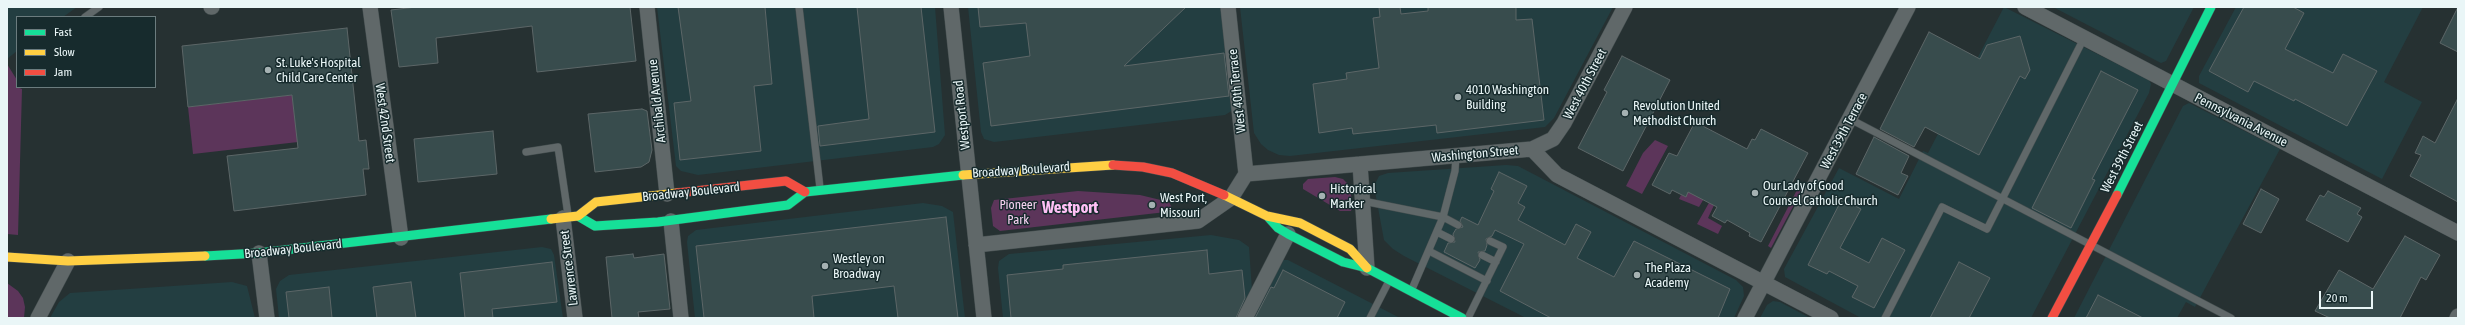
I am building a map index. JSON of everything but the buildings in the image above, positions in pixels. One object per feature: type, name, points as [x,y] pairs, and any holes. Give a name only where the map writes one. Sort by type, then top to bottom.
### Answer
[{"type":"main road","name":"West 39th Street","points":[[2052,318],[2211,7]]},
{"type":"main road","name":"Broadway Boulevard","points":[[578,216],[595,226],[671,221],[788,205],[805,192],[820,190],[969,174],[1103,164],[1143,167],[1172,173],[1232,198],[1267,216],[1300,223],[1350,249],[1367,268]]},
{"type":"main road","name":"Broadway Boulevard","points":[[7,257],[68,261],[163,259],[260,253],[566,218],[578,216],[596,202],[667,194],[786,181],[805,192]]},
{"type":"main road","name":"Broadway Boulevard","points":[[1267,216],[1278,228],[1288,234],[1343,262],[1367,268],[1462,318]]},
{"type":"street","name":"West 42nd Street","points":[[370,7],[400,238]]},
{"type":"street","name":"Archibald Avenue","points":[[647,7],[667,194]]},
{"type":"street","name":"Westport Road","points":[[951,7],[984,318]]},
{"type":"street","name":"West 40th Terrace","points":[[1228,7],[1246,174]]},
{"type":"street","name":"West 40th Street","points":[[1532,149],[1553,139],[1564,123],[1626,7]]},
{"type":"street","name":"West 39th Terrace","points":[[1745,318],[1908,7]]},
{"type":"street","name":"Pennsylvania Avenue","points":[[2033,9],[2084,38],[2458,233]]},
{"type":"street","name":"Washington Street","points":[[1246,174],[1532,149],[1557,175],[1831,318]]},
{"type":"street","points":[[1360,164],[1367,268]]},
{"type":"street","points":[[976,246],[1198,222],[1232,198],[1246,174]]},
{"type":"street","name":"Lawrence Street","points":[[566,218],[575,318]]},
{"type":"street","points":[[671,221],[681,318]]},
{"type":"street","points":[[1245,318],[1288,234]]},
{"type":"street","points":[[260,253],[267,318]]},
{"type":"street","points":[[38,318],[68,261]]},
{"type":"lane","points":[[86,16],[99,7]]},
{"type":"lane","points":[[799,7],[820,190]]},
{"type":"lane","points":[[1885,318],[1942,206],[1987,229],[2084,38]]},
{"type":"lane","points":[[1850,119],[2231,318]]},
{"type":"lane","points":[[526,152],[558,147],[566,218]]},
{"type":"lane","points":[[1411,291],[1443,217],[1455,171],[1456,156]]},
{"type":"lane","points":[[1363,201],[1443,217],[1458,225]]},
{"type":"lane","points":[[1437,232],[1451,239]]},
{"type":"lane","points":[[1468,318],[1503,247],[1490,241]]},
{"type":"lane","points":[[1429,250],[1487,281]]},
{"type":"lane","points":[[1482,255],[1496,262]]},
{"type":"lane","points":[[1370,318],[1389,280]]},
{"type":"shaded area","points":[[7,7],[77,7],[64,16],[16,16],[16,52],[7,59]]},
{"type":"shaded area","points":[[657,7],[935,7],[945,135],[939,144],[933,147],[698,175],[681,171],[676,166]]},
{"type":"shaded area","points":[[968,7],[1223,7],[1233,110],[1225,115],[994,142],[984,139],[981,132]]},
{"type":"shaded area","points":[[1240,7],[1613,7],[1554,118],[1545,127],[1290,156],[1279,155],[1268,150],[1261,144],[1254,133]]},
{"type":"shaded area","points":[[2004,7],[2149,80],[2151,84],[2149,93],[2031,318],[1861,318],[1785,277],[1784,269],[1839,168],[1899,199],[1923,151],[1928,153]]},
{"type":"shaded area","points":[[2053,7],[2194,7],[2166,61],[2161,63]]},
{"type":"shaded area","points":[[2236,7],[2423,7],[2384,82],[2422,102],[2382,179],[2199,83],[2199,76]]},
{"type":"shaded area","points":[[2189,103],[2280,149],[2195,307],[2186,302],[2177,318],[2074,318],[2183,106]]},
{"type":"shaded area","points":[[1506,165],[1518,166],[1736,280],[1743,287],[1744,296],[1734,318],[1526,318],[1404,256],[1393,249],[1384,240],[1374,186],[1379,176],[1388,173]]},
{"type":"shaded area","name":"Westley on Broadway","points":[[923,203],[942,206],[953,212],[965,318],[695,318],[687,242],[688,236],[696,230]]},
{"type":"shaded area","points":[[1211,235],[1239,240],[1249,247],[1252,290],[1237,318],[1003,318],[998,268],[999,261],[1009,254]]},
{"type":"shaded area","points":[[542,247],[551,249],[554,255],[563,318],[279,318],[276,289],[280,281],[289,275]]},
{"type":"shaded area","points":[[1283,260],[1288,260],[1400,318],[1251,318]]},
{"type":"shaded area","points":[[232,282],[247,286],[255,318],[50,318],[59,302],[70,293]]},
{"type":"shaded area","points":[[1773,301],[1780,302],[1810,318],[1760,318],[1767,305]]},
{"type":"green space","points":[[7,64],[16,78],[16,88],[22,89],[18,235],[7,234]]},
{"type":"green space","points":[[292,95],[298,142],[193,154],[188,107]]},
{"type":"green space","points":[[1655,140],[1668,146],[1642,194],[1626,186],[1643,153]]},
{"type":"green space","points":[[1335,177],[1343,179],[1349,185],[1353,205],[1351,211],[1340,211],[1303,189],[1303,184],[1308,179]]},
{"type":"green space","points":[[1800,184],[1804,186],[1771,248],[1768,246]]},
{"type":"green space","points":[[1712,185],[1699,207],[1679,199],[1681,195],[1686,197],[1688,192]]},
{"type":"green space","name":"Pioneer Park","points":[[1078,191],[1140,195],[1169,202],[1172,208],[1166,212],[1000,231],[993,226],[991,208],[994,200]]},
{"type":"green space","points":[[1710,201],[1715,203],[1708,218],[1722,226],[1718,234],[1697,224]]},
{"type":"green space","points":[[7,283],[18,291],[23,298],[25,307],[24,318],[7,318]]},
{"type":"traffic: fast","points":[[2117,195],[2211,7]]},
{"type":"traffic: fast","points":[[578,216],[595,226],[658,222],[788,205],[805,192],[963,175]]},
{"type":"traffic: fast","points":[[1269,218],[1278,228],[1288,234],[1343,262],[1367,268],[1462,318]]},
{"type":"traffic: fast","points":[[205,256],[259,253],[551,219]]},
{"type":"traffic: slow","points":[[963,175],[1113,165]]},
{"type":"traffic: slow","points":[[551,219],[578,216],[596,202],[677,193]]},
{"type":"traffic: slow","points":[[1224,195],[1267,216],[1300,223],[1350,249],[1367,268]]},
{"type":"traffic: slow","points":[[7,257],[68,261],[205,256]]},
{"type":"traffic: jam","points":[[1113,165],[1143,167],[1172,173],[1224,195]]},
{"type":"traffic: jam","points":[[677,193],[786,181],[805,192]]},
{"type":"traffic: jam","points":[[2052,318],[2117,195]]},
{"type":"place","name":"St. Luke's Hospital Child Care Center","points":[[268,70]]},
{"type":"place","name":"4010 Washington Building","points":[[1458,97]]},
{"type":"place","name":"Revolution United Methodist Church","points":[[1625,113]]},
{"type":"place","name":"Our Lady of Good Counsel Catholic Church","points":[[1755,193]]},
{"type":"place","name":"Historical Marker","points":[[1322,196]]},
{"type":"place","name":"West Port, Missouri","points":[[1152,205]]},
{"type":"place","name":"Westley on Broadway","points":[[825,266]]},
{"type":"place","name":"The Plaza Academy","points":[[1637,275]]},
{"type":"district","name":"Westport","points":[[1070,208]]}]
